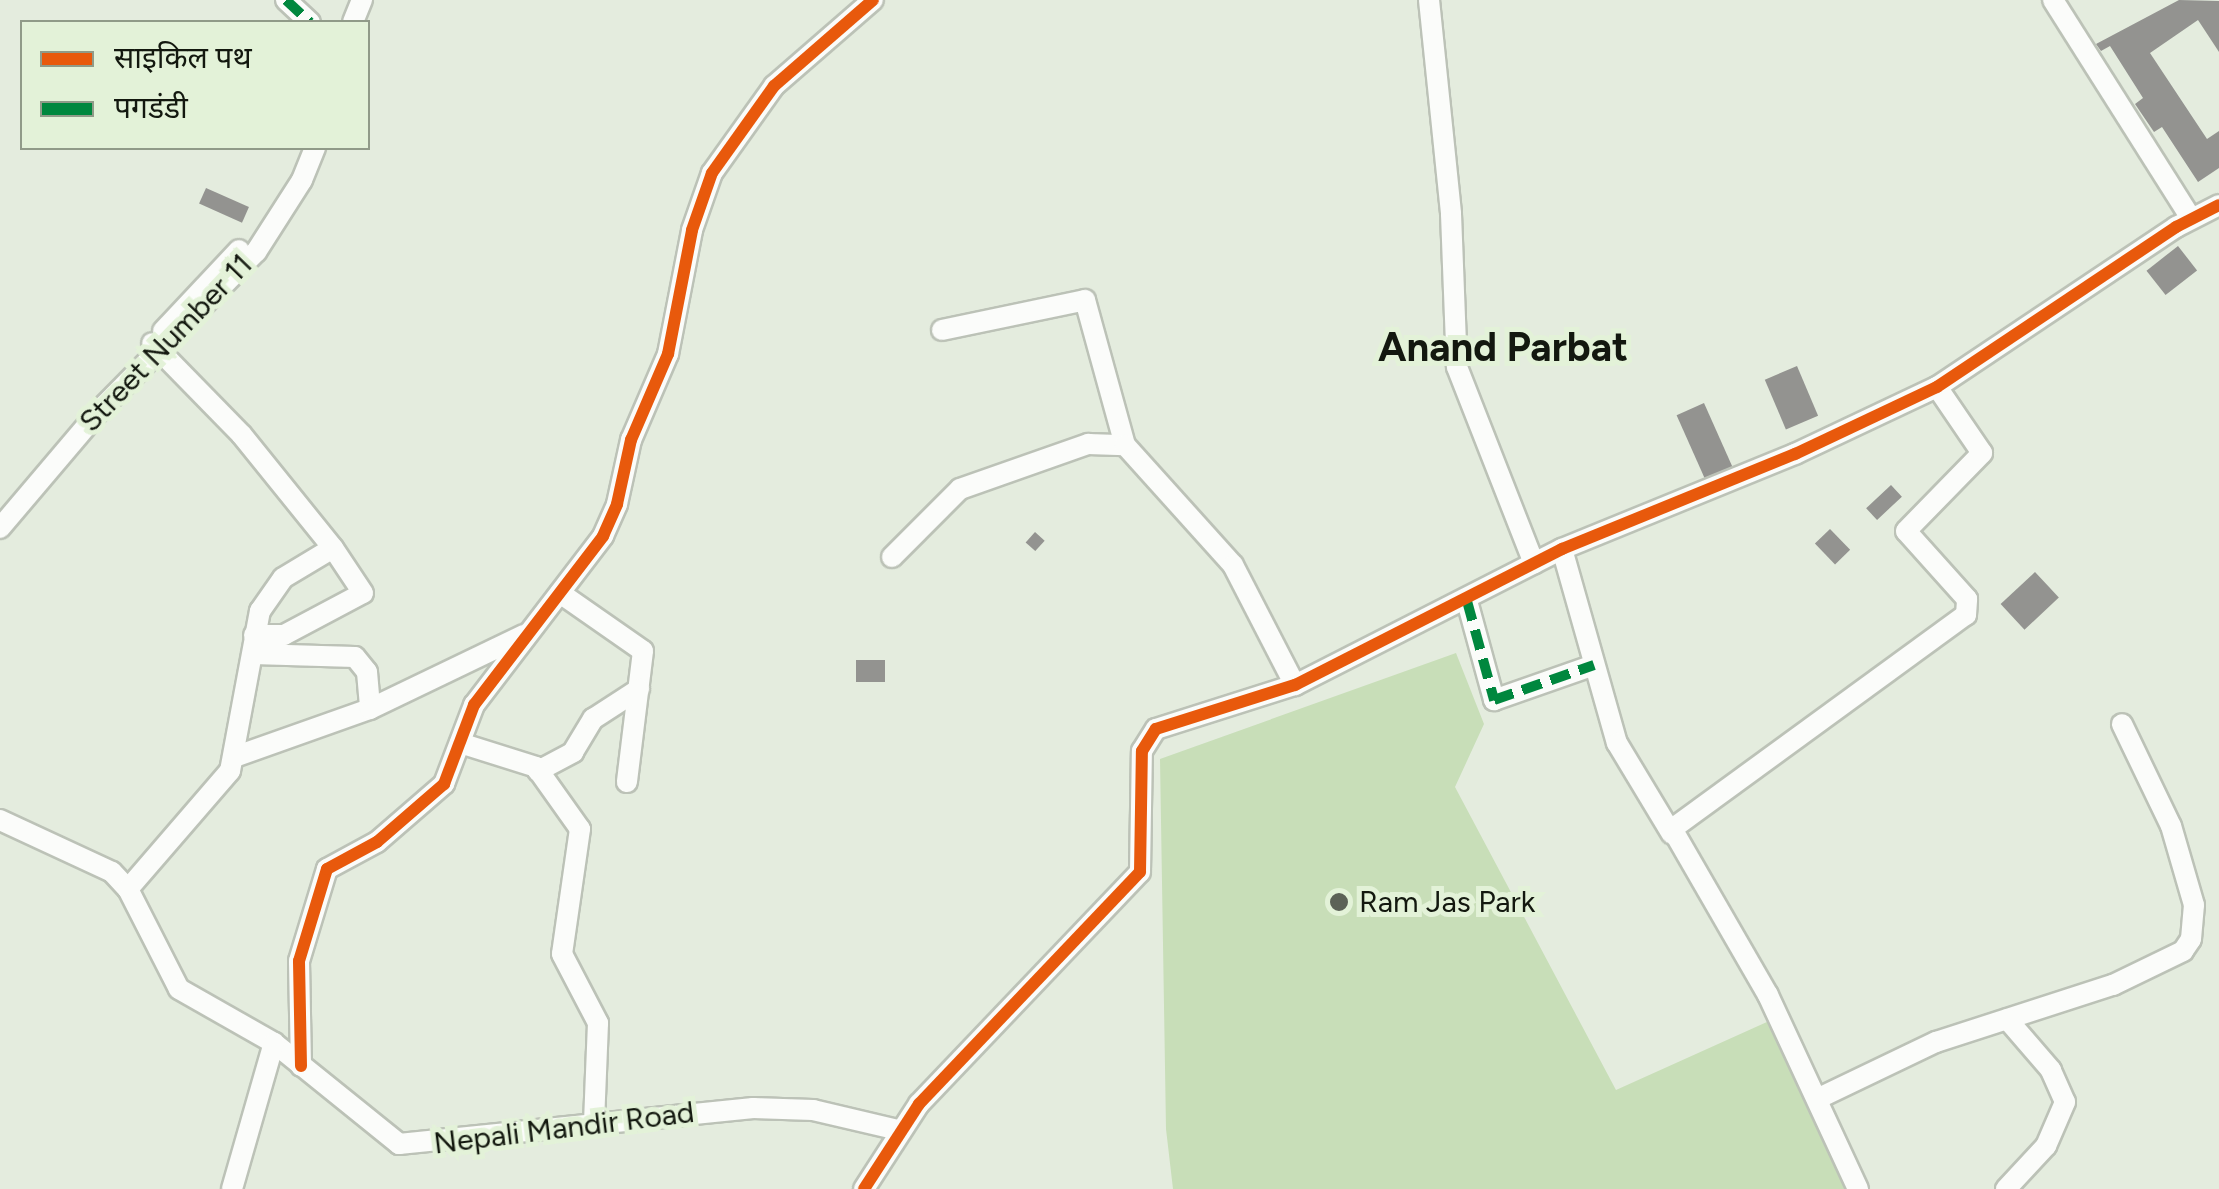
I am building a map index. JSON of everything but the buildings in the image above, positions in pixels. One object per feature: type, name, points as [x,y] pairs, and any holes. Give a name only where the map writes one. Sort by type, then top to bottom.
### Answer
[{"type":"street","points":[[286,0],[308,20]]},
{"type":"street","points":[[301,1066],[298,961],[327,868],[378,842],[444,784],[474,705],[603,536],[618,504],[630,440],[668,354],[692,230],[712,173],[774,86],[872,0]]},
{"type":"street","points":[[1429,0],[1451,214],[1457,367],[1534,564]]},
{"type":"street","points":[[2053,0],[2191,218]]},
{"type":"street","name":"Street Number 11","points":[[0,528],[69,443],[261,226],[304,150]]},
{"type":"street","name":"Street Number 11","points":[[0,509],[29,470],[256,252],[285,210],[314,150]]},
{"type":"street","points":[[864,1189],[898,1130],[1140,872],[1142,751],[1149,734],[1296,685],[1562,549],[1795,454],[1937,387],[2191,218],[2219,206]]},
{"type":"street","points":[[942,330],[1085,300],[1125,445],[1233,565],[1296,685]]},
{"type":"street","points":[[156,347],[241,434],[333,548],[364,593],[254,645]]},
{"type":"street","points":[[1672,834],[1678,820],[1876,686],[1966,614],[1968,599],[1906,531],[1982,453],[1937,387]]},
{"type":"street","points":[[892,557],[960,489],[1088,444],[1125,445]]},
{"type":"street","points":[[128,889],[236,756],[260,611],[283,578],[333,548]]},
{"type":"street","points":[[1562,549],[1625,762],[1768,994],[1820,1098],[1858,1189]]},
{"type":"street","points":[[560,593],[643,651],[627,782]]},
{"type":"street","points":[[1466,601],[1494,700],[1594,665]]},
{"type":"street","points":[[236,756],[370,709],[530,632]]},
{"type":"street","points":[[254,645],[355,657],[367,672],[370,709]]},
{"type":"street","points":[[538,770],[572,752],[593,719],[638,690]]},
{"type":"street","points":[[1820,1098],[1936,1042],[2160,966],[2192,939],[2194,905],[2179,851],[2122,724]]},
{"type":"street","points":[[460,743],[538,770],[580,828],[562,954],[598,1023],[594,1121]]},
{"type":"street","name":"Nepali Mandir Road","points":[[0,820],[92,861],[128,889],[179,990],[274,1043],[399,1144],[594,1121],[778,1108],[898,1130]]},
{"type":"street","points":[[2006,1189],[2046,1146],[2065,1102],[2056,1077],[2007,1019]]},
{"type":"street","points":[[232,1189],[274,1043]]},
{"type":"green space","name":"Ram Jas Park","points":[[1456,653],[1484,724],[1455,787],[1616,1090],[1778,1017],[1853,1189],[1173,1189],[1166,1129],[1160,759]]},
{"type":"marked path","points":[[286,0],[308,20]]},
{"type":"marked path","points":[[1467,601],[1494,700],[1594,665]]},
{"type":"cycle path","points":[[301,1066],[299,961],[327,869],[377,842],[444,784],[474,705],[603,536],[617,504],[631,440],[668,354],[692,230],[712,173],[774,86],[873,0]]},
{"type":"cycle path","points":[[864,1189],[919,1104],[1140,872],[1142,751],[1156,729],[1295,685],[1562,549],[1795,454],[1937,387],[2176,227],[2219,205]]},
{"type":"place","name":"Ram Jas Park","points":[[1339,902]]},
{"type":"district","name":"Anand Parbat","points":[[1503,347]]}]
